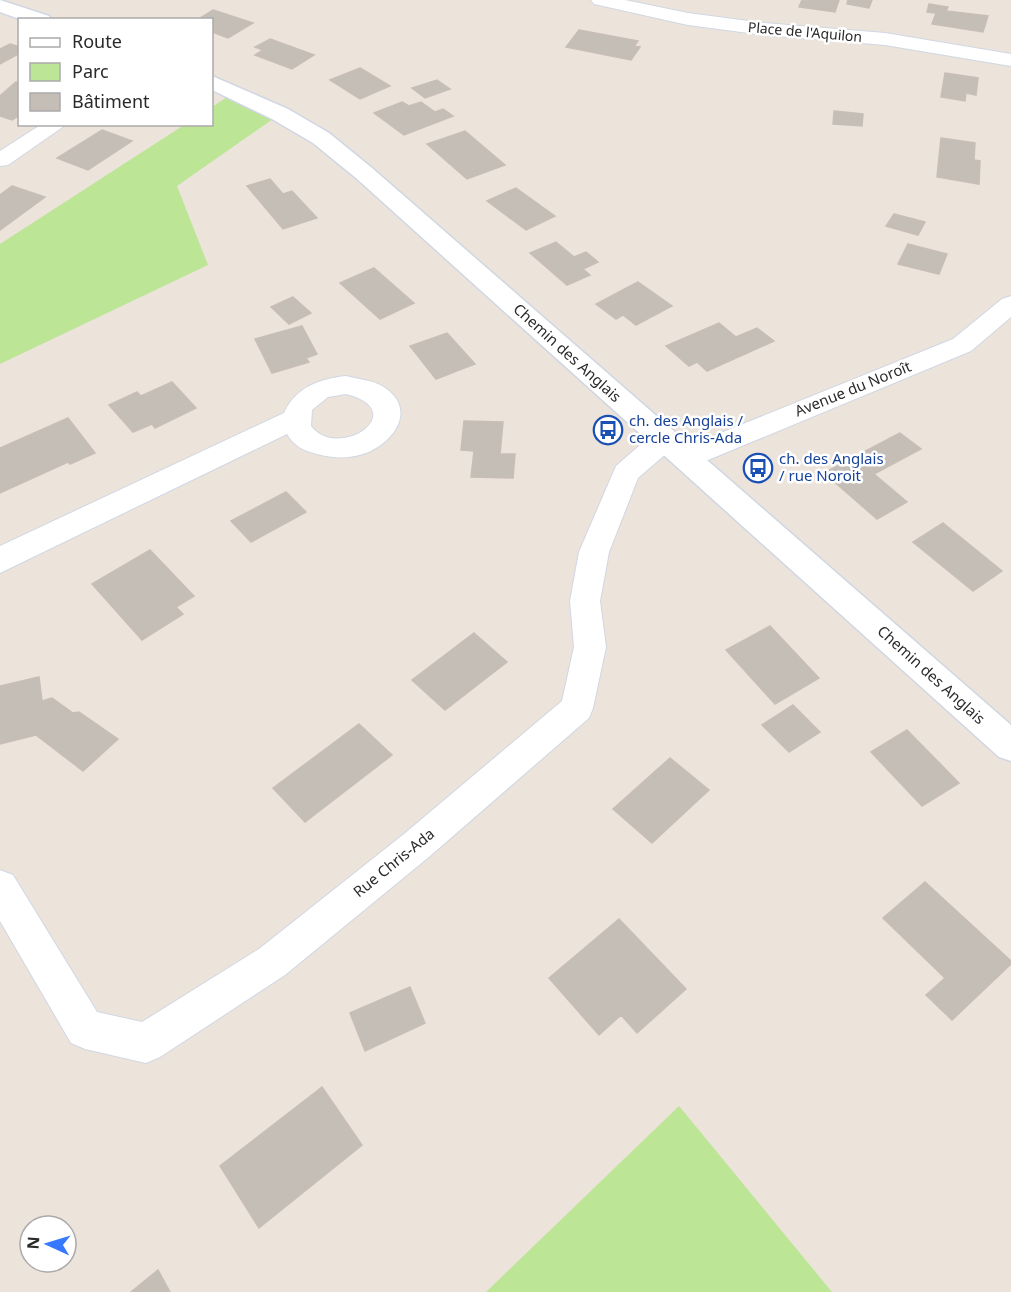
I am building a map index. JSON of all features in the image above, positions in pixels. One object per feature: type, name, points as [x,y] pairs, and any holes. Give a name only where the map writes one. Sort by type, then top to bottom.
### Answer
[{"type":"street","name":"Place de l'Aquilon","points":[[600,0],[688,19],[764,29],[885,39],[1011,60]]},
{"type":"street","points":[[0,5],[36,18]]},
{"type":"street","name":"Chemin des Anglais","points":[[213,82],[280,114],[321,138],[1011,746]]},
{"type":"street","points":[[0,160],[54,126]]},
{"type":"street","name":"Avenue du Noroît","points":[[675,449],[962,345],[1011,304]]},
{"type":"street","points":[[0,562],[10,554],[295,419]]},
{"type":"street","name":"Rue Chris-Ada","points":[[0,887],[85,1029],[146,1043],[272,962],[417,845],[577,708],[590,647],[585,601],[594,552],[626,473],[675,449]]},
{"type":"green space","points":[[233,93],[280,114],[177,186],[208,265],[0,364],[0,244],[182,126],[213,126],[213,106]]},
{"type":"green space","points":[[679,1106],[832,1292],[486,1292]]},
{"type":"building","points":[[802,0],[839,0],[835,12],[799,7]]},
{"type":"building","points":[[848,0],[872,0],[869,8],[847,4]]},
{"type":"building","points":[[929,4],[948,7],[946,11],[988,16],[983,32],[932,24],[936,13],[927,12]]},
{"type":"building","points":[[213,10],[253,23],[228,38],[213,32],[213,18],[200,18]]},
{"type":"building","points":[[579,30],[638,41],[634,46],[640,47],[631,60],[566,47]]},
{"type":"building","points":[[270,39],[314,55],[292,69],[255,55],[263,50],[255,47]]},
{"type":"building","points":[[10,44],[18,46],[18,54],[0,64],[0,49]]},
{"type":"building","points":[[360,68],[390,86],[360,99],[330,80]]},
{"type":"building","points":[[945,73],[978,78],[976,95],[966,93],[965,101],[941,97]]},
{"type":"building","points":[[437,80],[450,89],[425,98],[412,88]]},
{"type":"building","points":[[16,82],[18,83],[18,116],[12,120],[0,116],[0,96]]},
{"type":"building","points":[[402,102],[409,106],[421,102],[435,112],[443,109],[453,116],[404,135],[374,113]]},
{"type":"building","points":[[834,111],[863,114],[862,126],[833,124]]},
{"type":"building","points":[[102,130],[132,141],[88,170],[57,158]]},
{"type":"building","points":[[465,131],[505,165],[467,179],[427,144]]},
{"type":"building","points":[[941,138],[975,143],[974,160],[980,161],[979,184],[937,177]]},
{"type":"building","points":[[270,179],[283,194],[292,191],[317,218],[283,229],[247,186]]},
{"type":"building","points":[[12,186],[45,197],[0,230],[0,195]]},
{"type":"building","points":[[516,188],[555,216],[526,230],[487,201]]},
{"type":"building","points":[[894,214],[925,222],[918,235],[886,226]]},
{"type":"building","points":[[556,242],[574,257],[586,252],[598,262],[583,269],[590,275],[567,285],[530,253]]},
{"type":"building","points":[[908,244],[947,254],[939,274],[898,264]]},
{"type":"building","points":[[374,268],[414,303],[380,319],[340,283]]},
{"type":"building","points":[[638,282],[672,306],[636,325],[623,315],[616,319],[596,304]]},
{"type":"building","points":[[293,297],[311,313],[289,324],[271,307]]},
{"type":"building","points":[[719,323],[736,337],[757,328],[774,341],[707,371],[697,362],[689,366],[666,346]]},
{"type":"building","points":[[302,326],[317,354],[306,358],[309,362],[272,373],[255,339]]},
{"type":"building","points":[[447,333],[475,364],[436,379],[410,346]]},
{"type":"building","points":[[172,382],[196,408],[155,428],[152,424],[133,432],[109,405],[137,392],[141,396]]},
{"type":"building","points":[[68,418],[95,453],[70,464],[68,462],[0,493],[0,448]]},
{"type":"building","points":[[464,421],[503,422],[500,454],[515,454],[513,478],[471,477],[474,451],[461,450]]},
{"type":"building","points":[[900,433],[921,449],[874,474],[907,502],[877,519],[824,473]]},
{"type":"building","points":[[286,492],[306,512],[251,542],[231,521]]},
{"type":"building","points":[[943,523],[1002,571],[973,591],[913,542]]},
{"type":"building","points":[[150,550],[194,596],[176,607],[183,614],[142,640],[92,584]]},
{"type":"building","points":[[770,626],[819,678],[775,704],[726,650]]},
{"type":"building","points":[[474,633],[507,662],[445,710],[412,680]]},
{"type":"building","points":[[39,677],[42,701],[52,698],[73,713],[79,712],[118,739],[83,771],[36,735],[0,744],[0,686]]},
{"type":"building","points":[[793,705],[820,732],[789,752],[762,725]]},
{"type":"building","points":[[359,724],[392,755],[305,822],[273,788]]},
{"type":"building","points":[[907,730],[959,783],[922,806],[871,752]]},
{"type":"building","points":[[670,758],[709,790],[652,843],[613,809]]},
{"type":"building","points":[[925,882],[1011,961],[1011,964],[952,1020],[926,995],[945,978],[883,918]]},
{"type":"building","points":[[619,919],[686,989],[637,1033],[621,1015],[599,1035],[549,978]]},
{"type":"building","points":[[410,987],[425,1023],[365,1051],[350,1013]]},
{"type":"building","points":[[322,1087],[362,1145],[259,1228],[220,1166]]},
{"type":"building","points":[[158,1270],[170,1292],[131,1292]]},
{"type":"place","name":"ch. des Anglais / cercle Chris-Ada","points":[[608,430]]},
{"type":"place","name":"ch. des Anglais / rue Noroit","points":[[758,468]]}]
